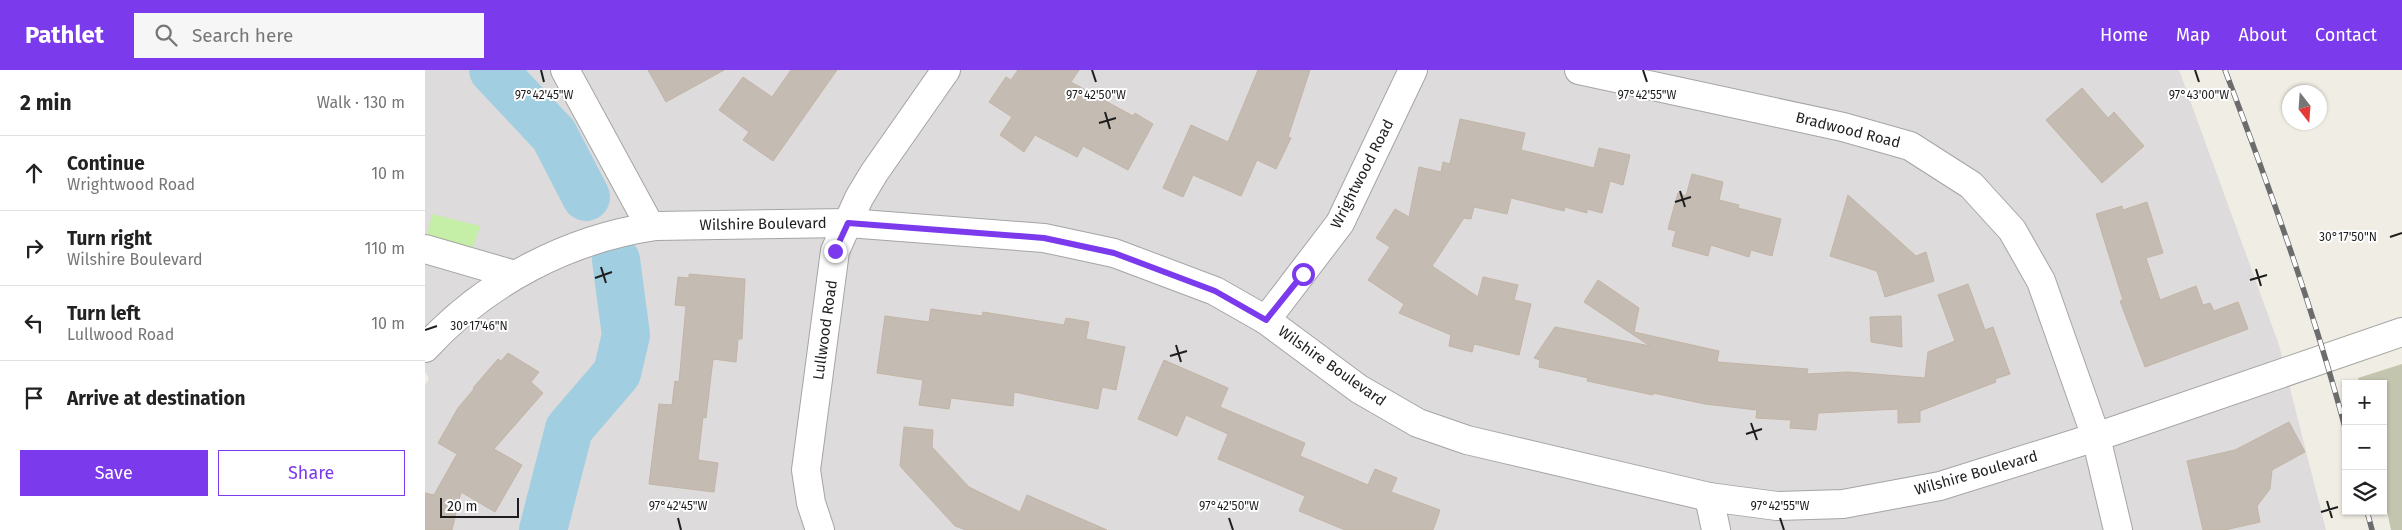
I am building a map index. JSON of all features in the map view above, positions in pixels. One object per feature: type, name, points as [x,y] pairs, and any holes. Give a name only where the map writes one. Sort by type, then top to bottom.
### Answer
[{"type":"street","points":[[565,70],[650,226]]},
{"type":"street","name":"Lullwood Road","points":[[820,530],[811,502],[806,470],[835,251],[874,173],[946,70]]},
{"type":"street","name":"Wrightwood Road","points":[[1266,320],[1340,223],[1413,70]]},
{"type":"street","name":"Bradwood Road","points":[[1579,70],[1843,127],[1911,146],[1971,185],[2011,230],[2041,281],[2096,437],[2118,530]]},
{"type":"street","name":"Wilshire Boulevard","points":[[425,348],[467,308],[515,275],[559,252],[592,240],[650,226],[848,223],[1044,238],[1114,253],[1215,291],[1266,320],[1359,389],[1418,423],[1467,440],[1709,496],[1777,506],[1843,504],[1940,486],[2096,437],[2402,332]]},
{"type":"street","points":[[425,249],[515,275]]},
{"type":"street","points":[[1709,496],[1716,530]]},
{"type":"shaded area","points":[[425,70],[2179,70],[2279,345],[2326,530],[425,530],[425,385],[429,379],[425,371]]},
{"type":"shaded area","points":[[2402,364],[2402,530],[2391,530],[2387,512],[2387,380],[2359,380],[2358,378]]},
{"type":"green space","points":[[432,214],[480,226],[473,247],[427,236]]},
{"type":"building","points":[[648,70],[724,70],[666,102]]},
{"type":"building","points":[[791,70],[837,70],[773,161],[743,140],[749,132],[719,110],[743,77],[772,97]]},
{"type":"building","points":[[1018,70],[1079,70],[1071,82],[1133,116],[1135,113],[1153,124],[1128,170],[1083,146],[1077,157],[1035,135],[1024,152],[1000,135],[1012,117],[989,102],[1006,77],[1011,80]]},
{"type":"building","points":[[1258,70],[1310,70],[1288,137],[1291,138],[1276,169],[1257,160],[1241,196],[1193,175],[1183,197],[1163,188],[1191,125],[1228,142]]},
{"type":"building","points":[[2082,88],[2108,118],[2114,112],[2144,146],[2102,183],[2046,120]]},
{"type":"building","points":[[1460,119],[1525,133],[1521,150],[1594,168],[1599,148],[1630,155],[1623,185],[1610,181],[1602,213],[1587,209],[1587,213],[1565,207],[1564,211],[1511,198],[1507,214],[1474,207],[1471,219],[1464,218],[1432,266],[1478,297],[1483,277],[1518,285],[1514,300],[1531,304],[1519,355],[1474,344],[1472,352],[1449,346],[1451,335],[1399,313],[1404,304],[1368,280],[1390,247],[1376,238],[1395,209],[1409,217],[1419,167],[1441,172],[1443,162],[1450,164]]},
{"type":"building","points":[[1692,174],[1723,182],[1719,200],[1739,205],[1738,208],[1781,219],[1772,256],[1751,250],[1749,257],[1711,245],[1708,256],[1672,246],[1676,231],[1668,229],[1678,193],[1686,196]]},
{"type":"building","points":[[1848,195],[1916,256],[1926,252],[1934,281],[1885,297],[1877,271],[1830,256]]},
{"type":"building","points":[[2147,202],[2163,253],[2146,258],[2160,300],[2196,286],[2203,305],[2210,303],[2214,311],[2238,302],[2248,329],[2145,367],[2120,301],[2123,300],[2096,214],[2122,206],[2123,210]]},
{"type":"building","points":[[689,274],[745,279],[742,339],[738,339],[736,362],[713,359],[706,418],[703,417],[698,460],[718,463],[714,492],[649,484],[659,404],[672,405],[675,381],[679,382],[686,306],[675,305],[678,277],[689,278]]},
{"type":"building","points":[[1598,280],[1639,308],[1634,332],[1719,351],[1717,362],[1808,369],[1807,374],[1848,372],[1925,378],[1928,352],[1955,341],[1938,295],[1968,284],[1985,330],[1993,327],[2010,374],[1995,379],[1996,382],[1920,411],[1920,422],[1898,423],[1898,409],[1818,413],[1816,430],[1790,428],[1791,420],[1756,418],[1757,410],[1705,404],[1653,393],[1653,395],[1587,381],[1588,378],[1539,367],[1540,360],[1534,358],[1555,327],[1650,346],[1584,302]]},
{"type":"building","points":[[931,309],[982,316],[983,312],[1064,325],[1066,318],[1089,322],[1086,339],[1125,347],[1116,390],[1102,387],[1098,409],[1014,392],[1013,406],[951,398],[949,409],[919,405],[923,380],[877,373],[885,316],[929,322]]},
{"type":"building","points":[[1901,316],[1902,347],[1871,342],[1870,317]]},
{"type":"building","points":[[508,353],[539,372],[531,382],[543,393],[494,449],[522,465],[495,512],[461,492],[452,530],[425,530],[425,493],[434,495],[457,454],[438,443],[458,408],[473,388],[498,359],[501,361]]},
{"type":"building","points":[[1164,360],[1228,388],[1220,407],[1305,443],[1300,456],[1368,485],[1375,469],[1397,478],[1391,492],[1440,510],[1433,530],[1345,530],[1299,511],[1305,496],[1218,459],[1228,434],[1186,415],[1177,436],[1138,419]]},
{"type":"building","points":[[2289,422],[2305,452],[2272,470],[2270,489],[2257,506],[2260,522],[2225,530],[2203,530],[2187,461],[2235,450]]},
{"type":"building","points":[[904,427],[933,430],[932,447],[969,487],[1020,512],[1027,495],[1107,530],[966,530],[955,526],[900,466]]},
{"type":"waterway","points":[[493,70],[554,135],[586,197]]},
{"type":"waterway","points":[[543,530],[569,429],[617,373],[626,335],[616,260]]},
{"type":"railway","points":[[2225,70],[2290,249],[2344,425]]},
{"type":"railway","points":[[2368,515],[2372,530]]},
{"type":"route","points":[[835,251],[848,223],[1044,238],[1114,253],[1163,271],[1215,291],[1266,320],[1303,274]]}]
